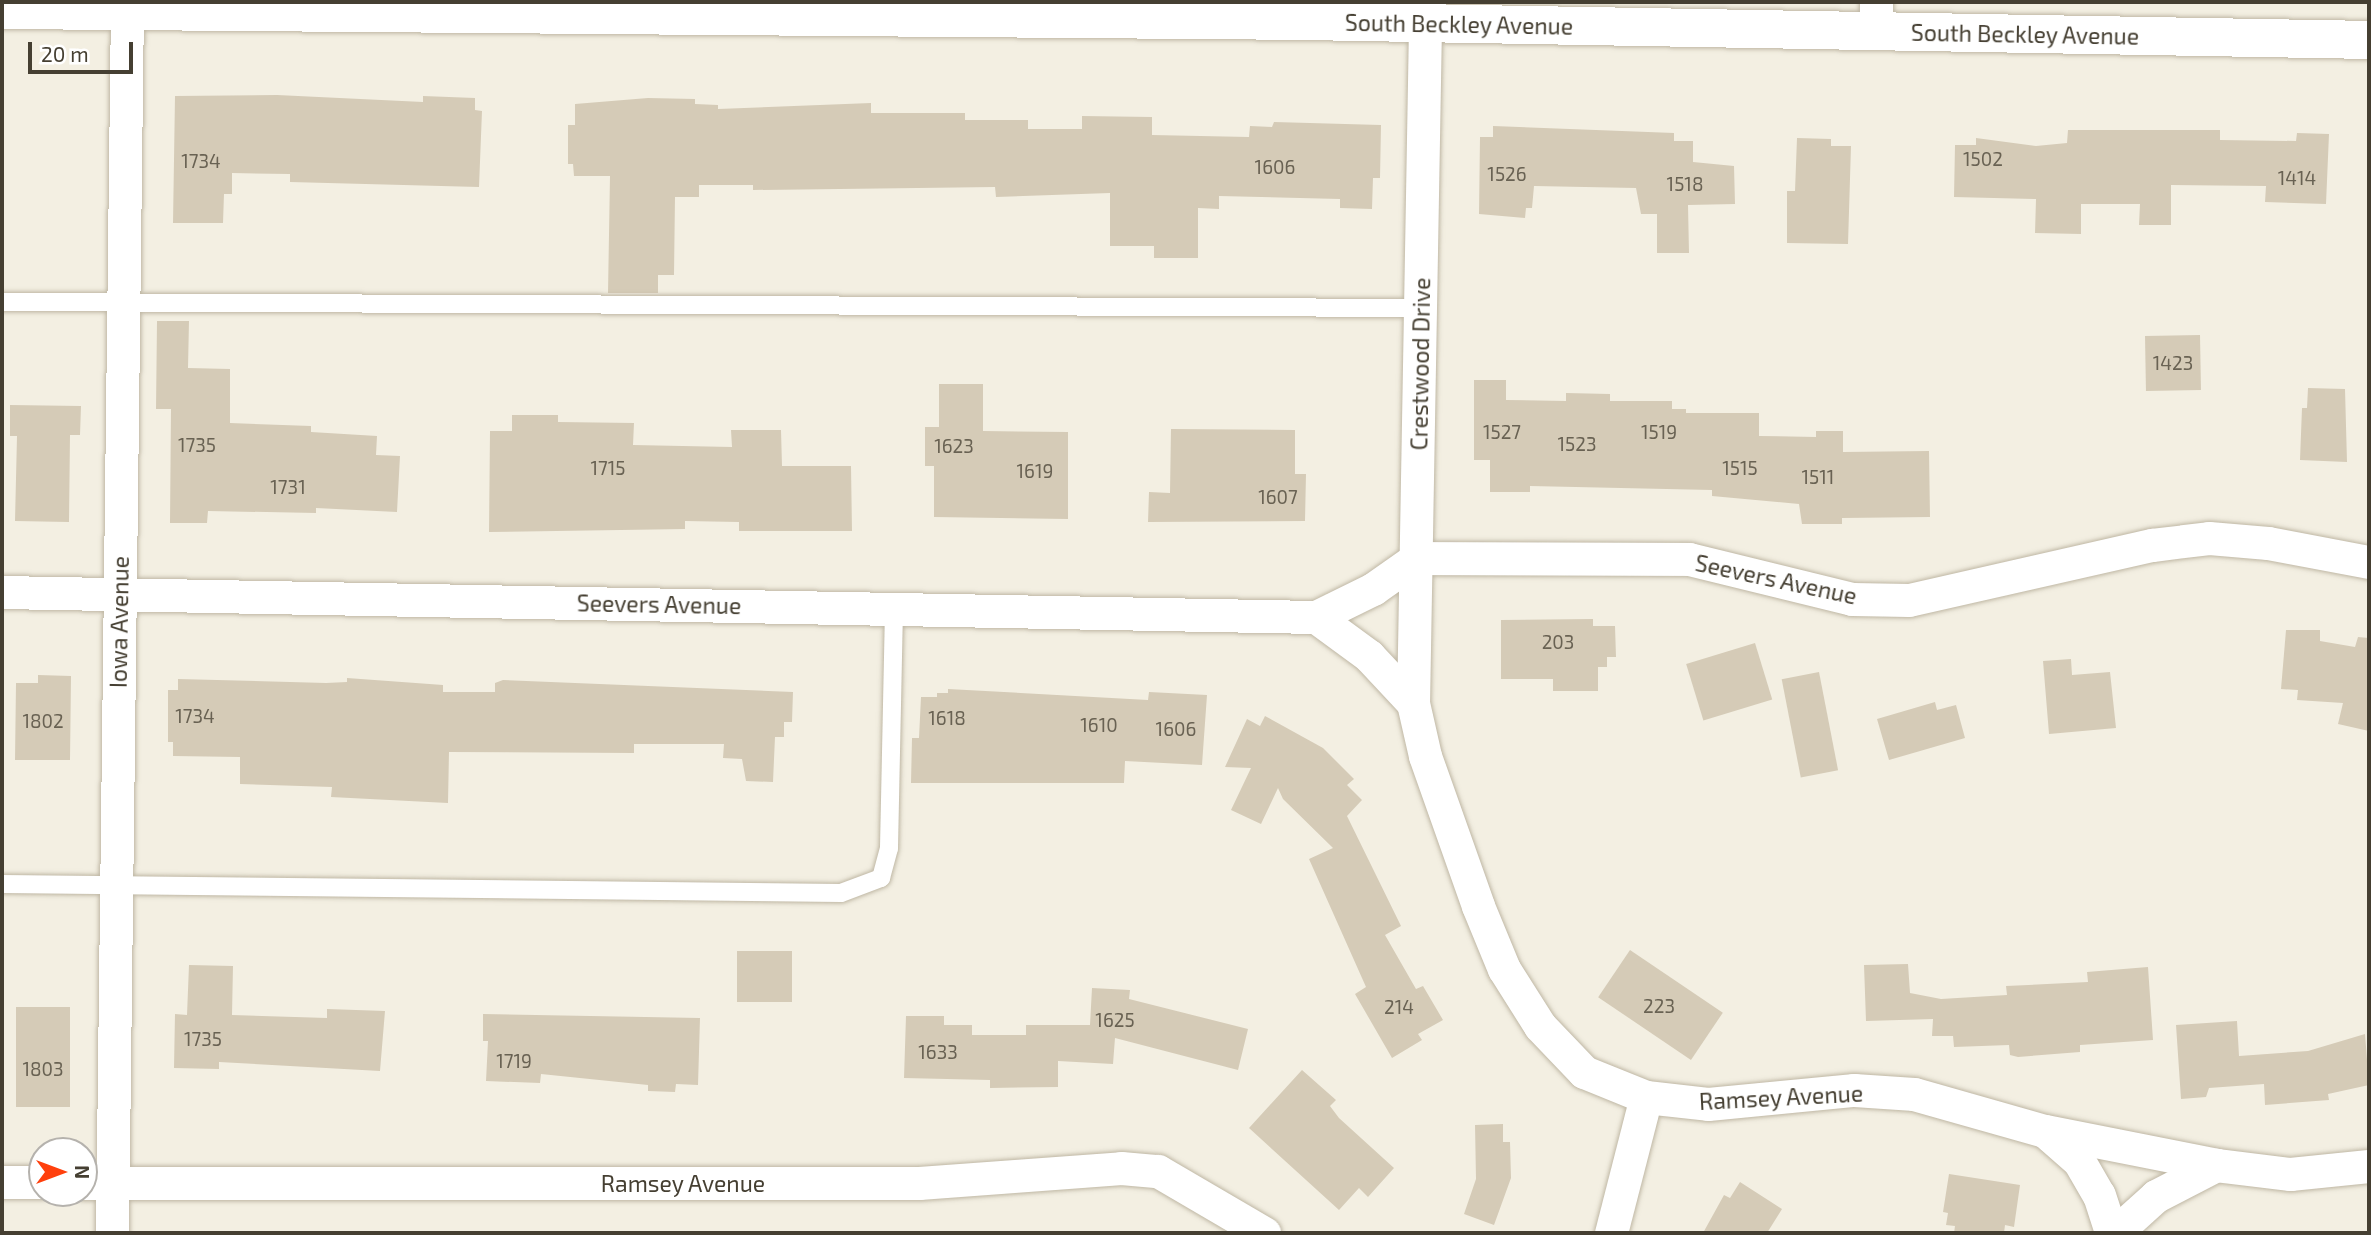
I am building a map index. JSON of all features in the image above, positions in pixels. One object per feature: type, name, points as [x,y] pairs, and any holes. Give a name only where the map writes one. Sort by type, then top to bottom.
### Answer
[{"type":"street","name":"Iowa Avenue","points":[[113,1233],[99,1183],[114,885],[123,304],[149,8]]},
{"type":"street","name":"South Beckley Avenue","points":[[2,10],[522,8],[1306,11],[1425,25],[1876,16],[2369,40]]},
{"type":"street","name":"Crestwood Drive","points":[[1425,25],[1413,703],[1425,756],[1504,970],[1541,1026],[1584,1072],[1646,1097]]},
{"type":"street","name":"Seevers Avenue","points":[[2,592],[1316,617],[1373,589],[1417,558],[1689,559],[1852,599],[1909,600],[2152,545],[2209,538],[2268,543],[2369,562]]},
{"type":"street","points":[[1316,617],[1369,656],[1413,703]]},
{"type":"street","name":"Ramsey Avenue","points":[[1646,1097],[1708,1104],[1854,1090],[1902,1093],[2045,1131],[2216,1165],[2290,1174],[2369,1166]]},
{"type":"street","points":[[1611,1233],[1646,1097]]},
{"type":"street","points":[[2045,1131],[2079,1161],[2099,1195],[2113,1233],[2156,1196],[2216,1165]]},
{"type":"street","name":"Ramsey Avenue","points":[[99,1183],[919,1184],[1121,1168],[1158,1171],[1264,1233]]},
{"type":"street","points":[[2,1182],[28,1182]]},
{"type":"lane","points":[[2,302],[1422,308]]},
{"type":"lane","points":[[2,884],[841,893],[881,878],[888,848],[894,609]]},
{"type":"building","points":[[277,95],[423,102],[423,96],[475,98],[475,110],[482,111],[479,187],[290,182],[290,174],[232,173],[232,194],[224,194],[223,223],[173,223],[175,96]]},
{"type":"building","points":[[648,98],[695,99],[695,104],[718,105],[718,109],[871,103],[871,113],[965,113],[965,120],[1028,120],[1028,129],[1082,129],[1082,116],[1152,117],[1152,135],[1249,137],[1250,126],[1272,127],[1274,122],[1381,125],[1380,178],[1373,178],[1372,209],[1340,208],[1340,199],[1219,196],[1219,209],[1198,208],[1198,258],[1154,258],[1154,246],[1110,246],[1110,193],[996,197],[995,187],[753,190],[753,185],[699,185],[699,197],[675,197],[674,275],[658,275],[658,293],[608,293],[610,176],[574,176],[573,164],[568,164],[568,125],[575,125],[575,104]]},
{"type":"building","points":[[1493,126],[1674,133],[1674,141],[1693,141],[1693,162],[1734,166],[1735,204],[1688,205],[1689,253],[1657,253],[1657,214],[1641,214],[1636,188],[1534,186],[1532,208],[1526,208],[1525,218],[1479,214],[1480,137],[1493,137]]},
{"type":"building","points":[[2068,130],[2220,130],[2220,140],[2296,141],[2297,133],[2329,134],[2326,204],[2265,202],[2266,186],[2171,185],[2171,225],[2139,225],[2140,204],[2081,204],[2081,234],[2035,233],[2036,199],[1954,197],[1955,145],[1976,145],[1976,138],[2036,146],[2067,143]]},
{"type":"building","points":[[1797,138],[1831,139],[1831,146],[1851,146],[1848,244],[1787,243],[1787,191],[1795,191]]},
{"type":"building","points":[[157,321],[189,321],[188,368],[230,369],[230,423],[311,426],[311,432],[377,436],[376,455],[400,456],[397,512],[316,508],[316,513],[208,511],[207,523],[170,523],[171,409],[156,409]]},
{"type":"building","points":[[2200,335],[2201,390],[2146,391],[2145,336]]},
{"type":"building","points":[[1474,380],[1506,380],[1506,400],[1566,401],[1566,393],[1610,394],[1610,401],[1672,401],[1672,409],[1686,409],[1686,413],[1759,413],[1759,436],[1816,437],[1816,431],[1843,431],[1843,452],[1929,451],[1930,517],[1842,518],[1842,524],[1802,524],[1799,504],[1712,496],[1712,490],[1530,486],[1530,492],[1490,492],[1490,460],[1474,460]]},
{"type":"building","points":[[939,384],[983,384],[983,431],[1068,432],[1068,519],[934,517],[934,466],[925,466],[925,427],[939,427]]},
{"type":"building","points":[[2308,388],[2345,389],[2347,462],[2300,460],[2302,408],[2307,408]]},
{"type":"building","points":[[10,405],[81,406],[80,435],[70,435],[69,522],[15,521],[17,436],[10,436]]},
{"type":"building","points":[[512,415],[558,415],[558,422],[634,423],[633,445],[732,447],[731,430],[781,430],[782,466],[851,466],[852,531],[739,531],[739,522],[685,521],[685,529],[489,532],[490,431],[512,431]]},
{"type":"building","points":[[1171,429],[1295,430],[1295,474],[1306,474],[1305,521],[1148,522],[1149,492],[1170,493]]},
{"type":"building","points":[[1593,619],[1593,626],[1615,626],[1616,657],[1607,657],[1607,667],[1598,667],[1598,691],[1553,691],[1553,679],[1501,679],[1501,620]]},
{"type":"building","points":[[2286,630],[2320,630],[2320,641],[2355,647],[2358,637],[2369,638],[2369,731],[2338,724],[2343,703],[2297,700],[2298,690],[2281,689]]},
{"type":"building","points":[[1755,643],[1772,699],[1703,720],[1686,664]]},
{"type":"building","points":[[2071,659],[2072,675],[2110,672],[2116,728],[2049,734],[2043,661]]},
{"type":"building","points":[[1819,672],[1838,770],[1801,777],[1782,679]]},
{"type":"building","points":[[38,675],[71,676],[70,760],[15,760],[16,683],[38,683]]},
{"type":"building","points":[[347,678],[443,685],[443,692],[495,692],[495,683],[503,680],[793,692],[792,722],[784,722],[784,737],[775,737],[773,782],[746,781],[742,759],[723,758],[724,744],[634,744],[634,753],[449,752],[448,803],[331,797],[332,787],[240,784],[240,757],[173,756],[173,742],[168,742],[168,690],[178,690],[178,679],[326,683],[347,682]]},
{"type":"building","points":[[948,689],[1148,700],[1149,692],[1207,695],[1202,765],[1125,761],[1124,783],[911,783],[912,738],[919,738],[921,697],[937,697],[937,693],[948,693]]},
{"type":"building","points":[[1935,702],[1937,710],[1956,705],[1965,738],[1889,760],[1877,719]]},
{"type":"building","points":[[1265,716],[1323,748],[1354,779],[1347,785],[1362,800],[1347,816],[1401,926],[1385,935],[1416,989],[1423,986],[1443,1020],[1418,1034],[1422,1040],[1392,1058],[1355,994],[1366,987],[1309,859],[1333,848],[1283,799],[1278,788],[1261,824],[1231,810],[1251,768],[1225,767],[1247,719],[1260,726]]},
{"type":"building","points":[[1630,950],[1723,1013],[1691,1060],[1598,997]]},
{"type":"building","points":[[737,951],[792,951],[792,1002],[737,1002]]},
{"type":"building","points":[[1908,964],[1910,993],[1941,999],[2007,995],[2006,986],[2088,982],[2087,972],[2148,967],[2153,1040],[2080,1045],[2080,1052],[2018,1057],[2010,1055],[2009,1045],[1954,1047],[1953,1036],[1932,1036],[1933,1019],[1866,1021],[1864,965]]},
{"type":"building","points":[[189,965],[233,966],[232,1015],[327,1018],[327,1009],[385,1011],[380,1071],[219,1062],[219,1069],[174,1068],[175,1014],[187,1015]]},
{"type":"building","points":[[1092,988],[1130,990],[1129,999],[1248,1029],[1238,1070],[1115,1038],[1113,1064],[1058,1061],[1058,1087],[990,1088],[990,1080],[904,1078],[906,1016],[944,1016],[944,1025],[972,1025],[972,1035],[1026,1035],[1026,1025],[1090,1025]]},
{"type":"building","points":[[16,1007],[70,1007],[70,1107],[16,1107]]},
{"type":"building","points":[[483,1014],[700,1018],[698,1085],[676,1084],[675,1092],[648,1091],[648,1085],[541,1074],[540,1083],[486,1081],[488,1041],[483,1041]]},
{"type":"building","points":[[2237,1021],[2239,1056],[2308,1051],[2365,1034],[2369,1085],[2328,1094],[2329,1100],[2265,1105],[2264,1084],[2209,1088],[2206,1097],[2181,1099],[2176,1025]]},
{"type":"building","points":[[1302,1070],[1336,1100],[1330,1106],[1339,1118],[1394,1168],[1368,1197],[1359,1188],[1339,1210],[1249,1128]]},
{"type":"building","points":[[1503,1124],[1503,1142],[1510,1142],[1511,1178],[1494,1225],[1464,1214],[1476,1179],[1475,1125]]},
{"type":"building","points":[[1949,1174],[2020,1185],[2014,1227],[2005,1225],[2004,1233],[1954,1233],[1955,1226],[1946,1225],[1948,1213],[1943,1212]]},
{"type":"building","points":[[1740,1182],[1782,1209],[1767,1233],[1703,1233],[1724,1195],[1730,1198]]}]
